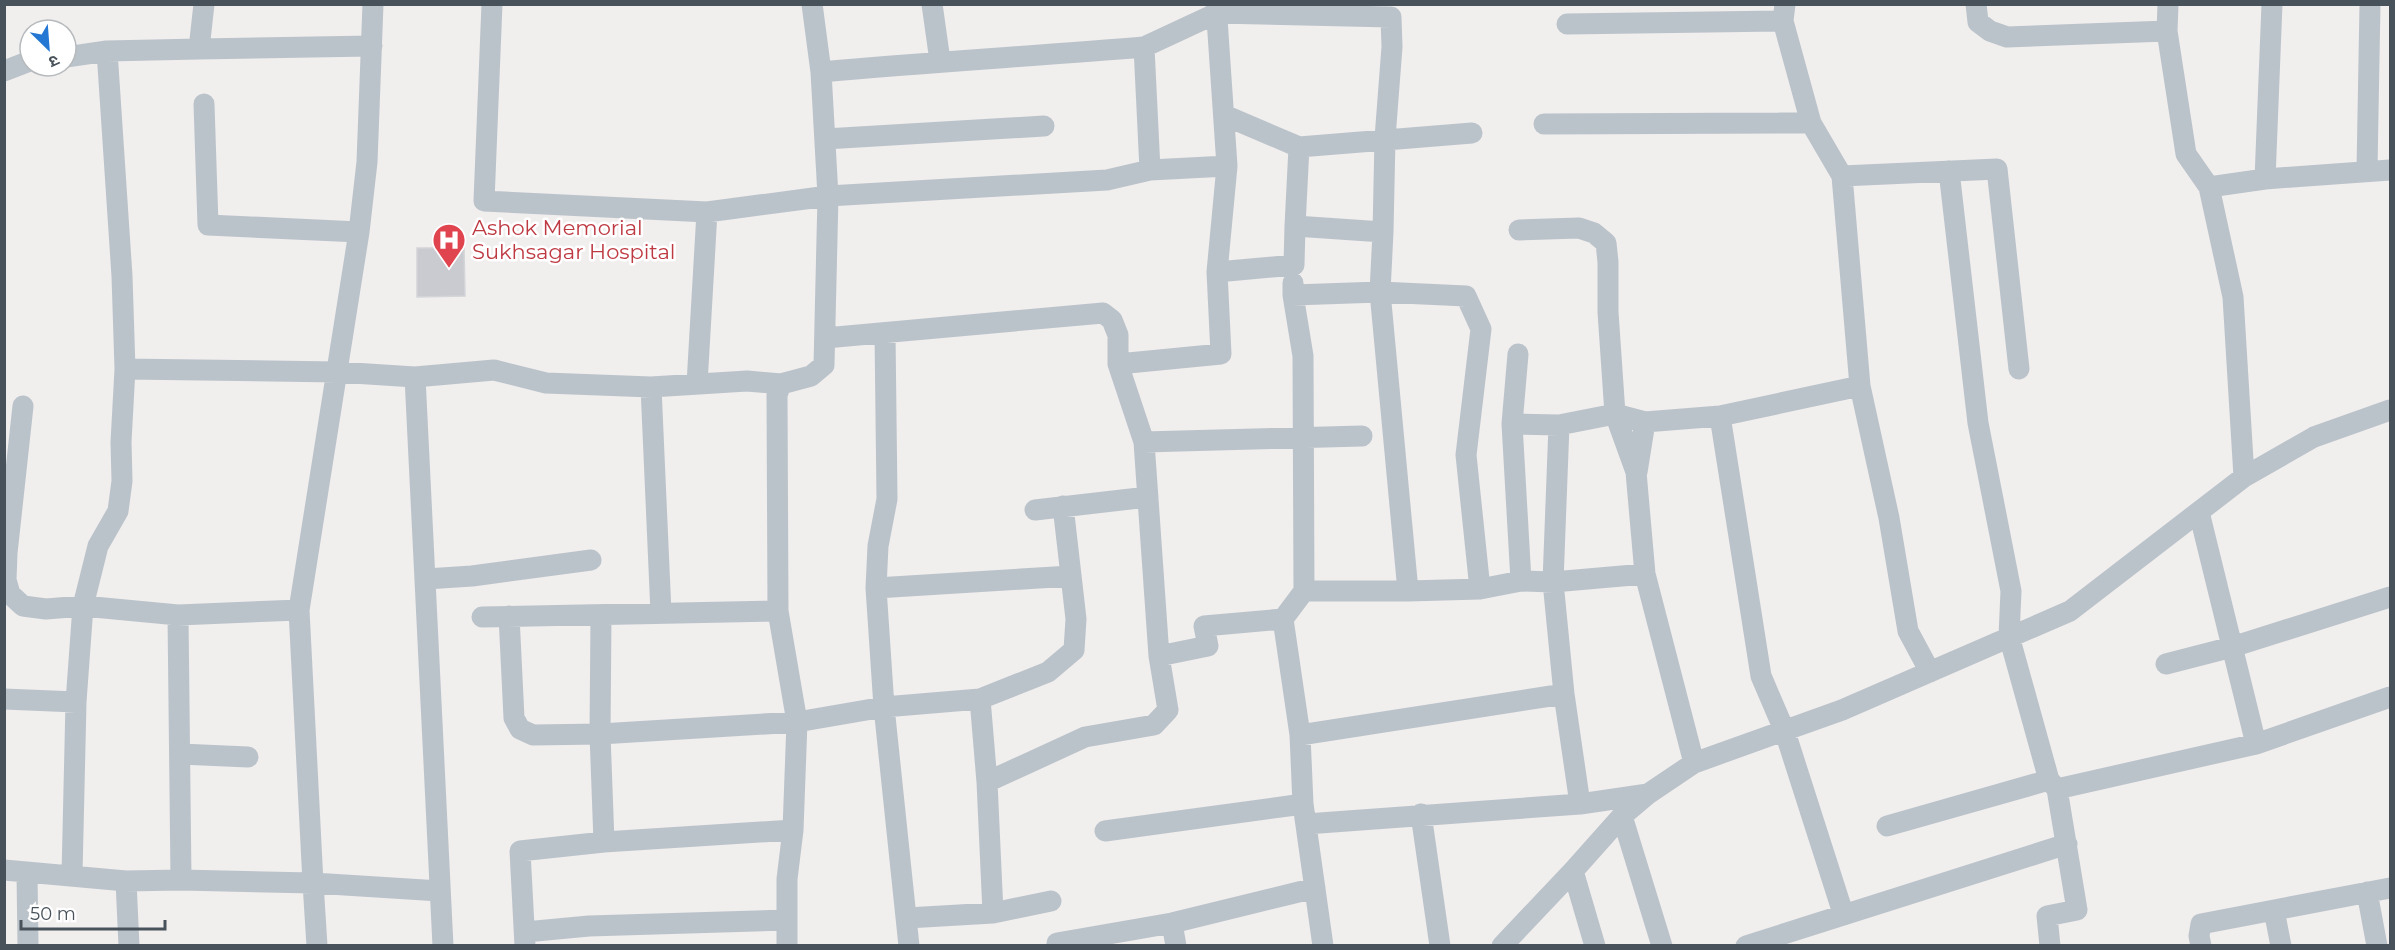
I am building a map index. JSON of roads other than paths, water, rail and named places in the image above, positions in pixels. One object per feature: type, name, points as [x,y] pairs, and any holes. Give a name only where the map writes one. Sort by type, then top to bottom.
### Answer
[{"type":"street","points":[[199,49],[204,4]]},
{"type":"street","points":[[317,945],[299,610],[359,232],[367,162],[373,4]]},
{"type":"street","points":[[492,4],[484,201],[707,212],[828,196],[1107,180],[1150,170],[1227,166]]},
{"type":"street","points":[[125,369],[337,372],[415,377],[494,370],[546,383],[651,387],[747,381],[782,384],[812,376],[824,365],[828,196],[821,72],[812,4]]},
{"type":"street","points":[[932,4],[939,61]]},
{"type":"street","points":[[1976,4],[1978,22],[1990,31],[2007,37],[2167,31]]},
{"type":"street","points":[[2168,4],[2167,31],[2186,154],[2209,187],[2233,297],[2244,477]]},
{"type":"street","points":[[2265,179],[2271,4]]},
{"type":"street","points":[[2367,170],[2370,4]]},
{"type":"street","points":[[821,72],[939,61],[1033,57],[1144,47],[1216,9],[1391,17],[1392,47],[1385,138],[1380,292],[1408,591]]},
{"type":"street","points":[[1118,364],[1221,354],[1217,272],[1227,166],[1216,9]]},
{"type":"street","points":[[1567,24],[1784,13],[1810,123],[1842,176],[1860,386],[1888,518],[1908,631],[1930,672]]},
{"type":"street","points":[[78,55],[107,51],[372,46]]},
{"type":"street","points":[[1144,47],[1150,170]]},
{"type":"street","points":[[72,875],[76,702],[83,606],[98,546],[118,511],[122,481],[121,442],[125,369],[122,276],[107,51]]},
{"type":"street","points":[[204,104],[208,225],[359,232]]},
{"type":"street","points":[[1224,116],[1299,147],[1385,138],[1472,133]]},
{"type":"street","points":[[1544,124],[1810,123]]},
{"type":"street","points":[[825,139],[1044,126]]},
{"type":"street","points":[[1299,147],[1293,294],[1303,356],[1304,591],[1283,619],[1300,735],[1304,814],[1323,945]]},
{"type":"street","points":[[1842,176],[1997,169],[2019,369]]},
{"type":"street","points":[[2209,187],[2265,179],[2391,170]]},
{"type":"street","points":[[1949,171],[1977,423],[2011,591],[2009,636],[2053,784],[2067,844],[2077,910],[2047,916],[2050,945]]},
{"type":"street","points":[[697,384],[707,212]]},
{"type":"street","points":[[1295,226],[1383,232]]},
{"type":"street","points":[[1519,230],[1579,228],[1594,233],[1606,243],[1615,414],[1636,472],[1645,574],[1694,763]]},
{"type":"street","points":[[1217,272],[1294,266]]},
{"type":"street","points":[[1293,294],[1380,292],[1466,296],[1481,329],[1466,455],[1480,589]]},
{"type":"street","points":[[825,338],[1102,313],[1112,320],[1118,335],[1118,364],[1144,442],[1159,656],[1168,710],[1154,725],[1085,737],[987,782]]},
{"type":"street","points":[[885,333],[888,499],[878,546],[876,588],[884,707],[909,945]]},
{"type":"street","points":[[1518,354],[1512,424],[1521,581]]},
{"type":"street","points":[[415,377],[443,945]]},
{"type":"street","points":[[782,384],[777,395],[778,611],[797,722],[793,830],[787,879],[787,945]]},
{"type":"street","points":[[1512,424],[1559,425],[1615,414],[1645,422],[1720,416],[1860,386]]},
{"type":"street","points":[[651,387],[661,614]]},
{"type":"street","points":[[23,406],[6,553],[6,580],[10,594],[23,606],[46,609],[83,606],[178,615],[299,610]]},
{"type":"street","points":[[1502,945],[1622,816],[1648,794],[1694,763],[1785,732],[2070,611],[2244,477],[2314,437],[2391,410]]},
{"type":"street","points":[[1720,416],[1761,676],[1785,732],[1843,913]]},
{"type":"street","points":[[1636,472],[1645,422]]},
{"type":"street","points":[[1559,425],[1553,582],[1564,694],[1580,804]]},
{"type":"street","points":[[1144,442],[1362,436]]},
{"type":"street","points":[[1035,510],[1148,497]]},
{"type":"street","points":[[509,616],[514,718],[520,729],[534,735],[600,734],[797,722],[884,707],[980,699],[1048,672],[1074,650],[1076,620],[1063,507]]},
{"type":"street","points":[[2199,512],[2256,744]]},
{"type":"street","points":[[426,579],[472,576],[591,560]]},
{"type":"street","points":[[1304,591],[1480,589],[1521,581],[1553,582],[1645,574]]},
{"type":"street","points":[[876,588],[1071,576]]},
{"type":"street","points":[[2166,664],[2232,647],[2391,597]]},
{"type":"street","points":[[482,617],[778,611]]},
{"type":"street","points":[[178,615],[181,880]]},
{"type":"street","points":[[601,615],[600,734],[604,842]]},
{"type":"street","points":[[1159,656],[1208,646],[1204,626],[1283,619]]},
{"type":"street","points":[[1300,735],[1564,694]]},
{"type":"street","points":[[1887,826],[2053,784],[2256,744],[2391,697]]},
{"type":"street","points":[[4,699],[76,702]]},
{"type":"street","points":[[980,699],[987,782],[993,913]]},
{"type":"street","points":[[180,754],[248,757]]},
{"type":"street","points":[[1106,831],[1304,814],[1421,814],[1580,804],[1648,794]]},
{"type":"street","points":[[1421,814],[1440,945]]},
{"type":"street","points":[[1622,816],[1662,945]]},
{"type":"street","points":[[787,920],[589,926],[525,939],[520,850],[604,842],[793,830]]},
{"type":"street","points":[[1746,945],[2067,844]]},
{"type":"street","points":[[4,870],[27,874],[72,875],[126,881],[313,883],[440,891]]},
{"type":"street","points":[[1573,871],[1595,945]]},
{"type":"street","points":[[27,874],[28,945]]},
{"type":"street","points":[[126,881],[129,945]]},
{"type":"street","points":[[1057,945],[1057,942],[1172,923],[1315,888]]},
{"type":"street","points":[[2201,945],[2199,936],[2201,924],[2391,888]]},
{"type":"street","points":[[2367,892],[2378,945]]},
{"type":"street","points":[[906,918],[993,913],[1051,901]]},
{"type":"street","points":[[2274,910],[2281,945]]},
{"type":"street","points":[[1172,923],[1176,945]]},
{"type":"place","name":"Ashok Memorial Sukhsagar Hospital","points":[[449,269]]}]
